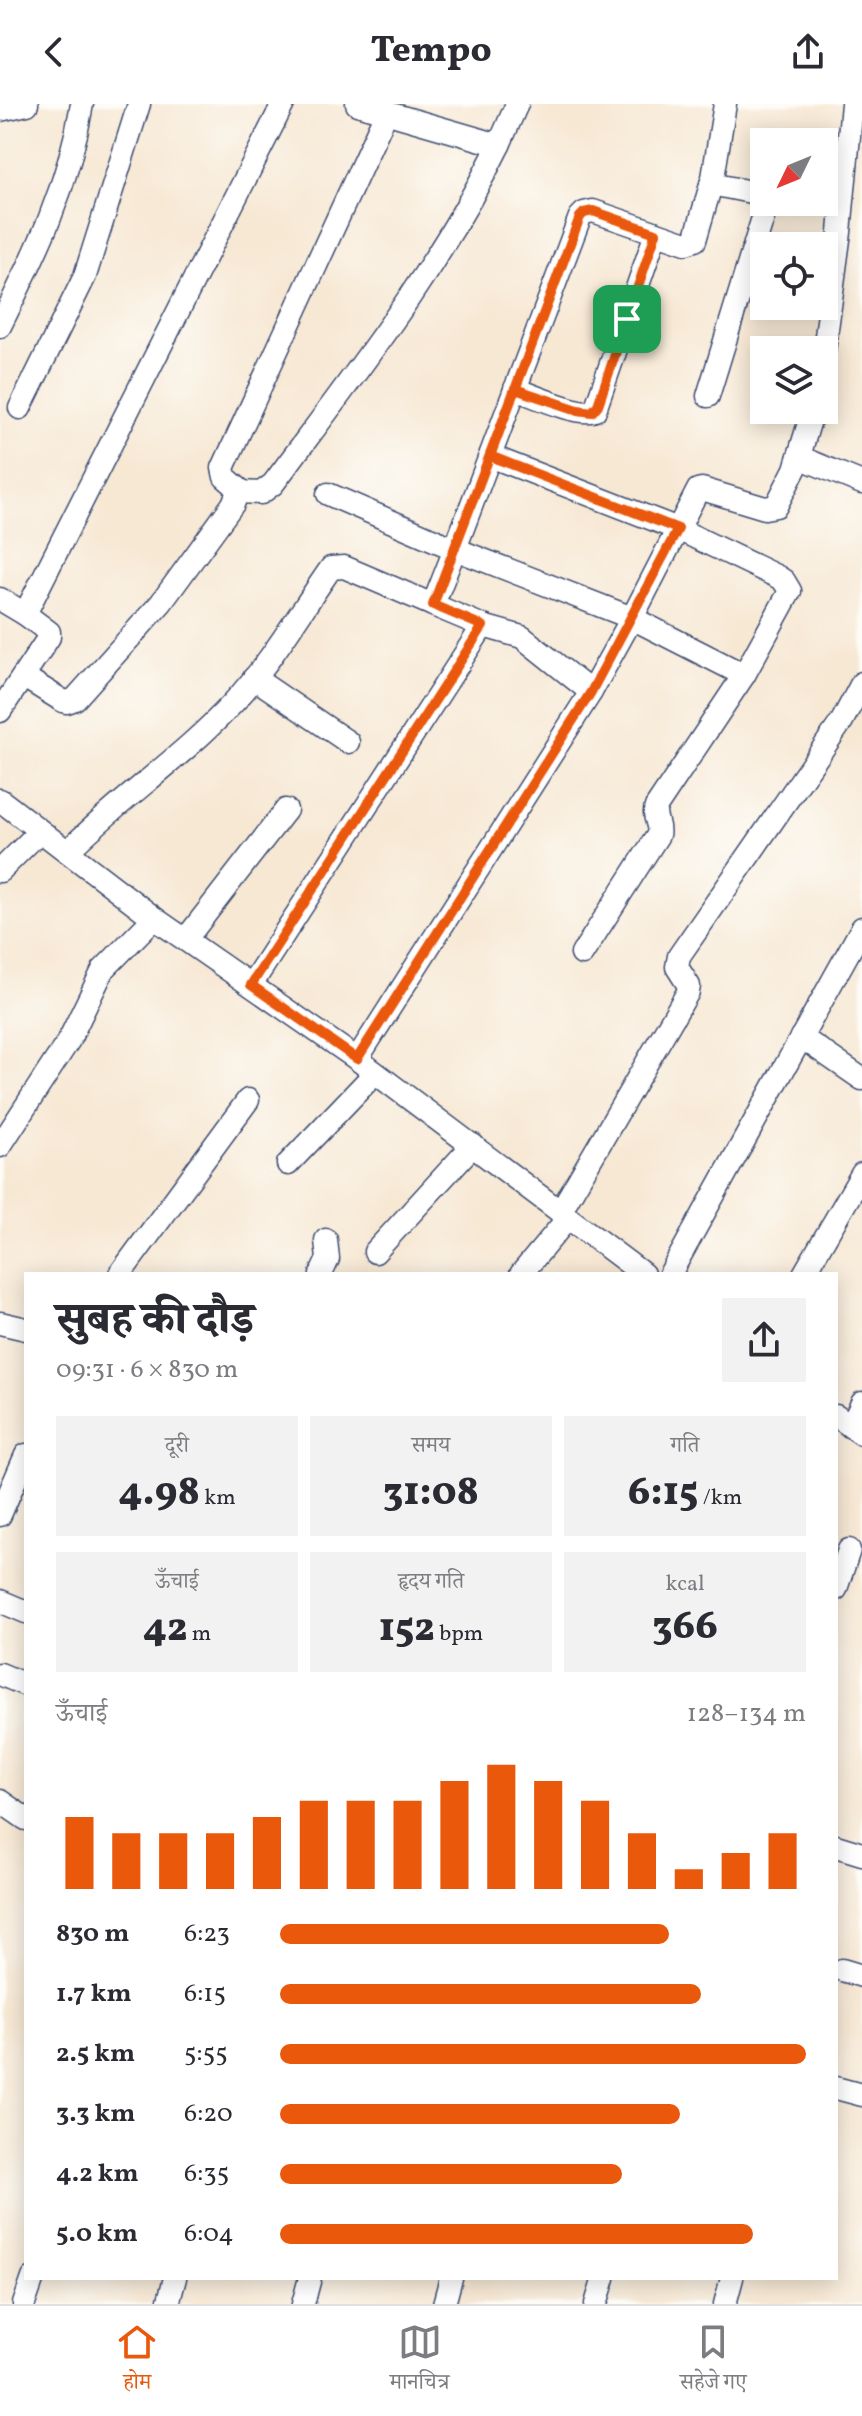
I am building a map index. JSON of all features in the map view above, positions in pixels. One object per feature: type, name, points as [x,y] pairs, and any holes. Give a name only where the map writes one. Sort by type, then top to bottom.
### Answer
[{"type":"street","points":[[0,110],[27,104]]},
{"type":"street","points":[[0,326],[55,210],[76,138],[82,104]]},
{"type":"street","points":[[20,408],[85,276],[139,104]]},
{"type":"street","points":[[25,614],[283,104]]},
{"type":"street","points":[[357,104],[499,145]]},
{"type":"street","points":[[239,492],[261,493],[282,472],[398,315],[478,187],[517,104]]},
{"type":"street","points":[[433,605],[580,217],[593,211],[686,243],[695,240],[711,184],[725,104]]},
{"type":"street","points":[[826,336],[852,104]]},
{"type":"street","points":[[24,677],[63,701],[75,699],[181,577],[226,515],[239,492],[237,486],[225,477],[223,468],[386,113]]},
{"type":"street","points":[[711,184],[750,192]]},
{"type":"street","points":[[708,396],[764,216]]},
{"type":"street","points":[[515,389],[578,410],[590,413],[595,410],[656,233]]},
{"type":"street","points":[[288,1164],[366,1066],[591,692],[695,493],[702,489],[765,508],[776,506],[799,457],[809,424]]},
{"type":"street","points":[[490,456],[678,529],[778,577],[788,586],[788,599],[744,675],[656,807],[658,835],[582,954]]},
{"type":"street","points":[[799,457],[862,483]]},
{"type":"street","points":[[328,494],[455,549],[632,618],[744,675]]},
{"type":"street","points":[[68,851],[99,819],[235,702],[335,566],[344,567],[483,626],[522,637],[591,692]]},
{"type":"street","points":[[0,599],[49,632],[47,641],[0,711]]},
{"type":"street","points":[[251,985],[483,626]]},
{"type":"street","points":[[254,678],[348,742]]},
{"type":"street","points":[[522,1272],[564,1215],[688,992],[689,986],[677,967],[679,956],[842,721],[862,683]]},
{"type":"street","points":[[0,800],[154,918],[366,1066],[640,1272]]},
{"type":"street","points":[[186,939],[286,810]]},
{"type":"street","points":[[0,871],[40,831]]},
{"type":"street","points":[[0,1146],[69,1040],[103,970],[154,918]]},
{"type":"street","points":[[671,1272],[862,928]]},
{"type":"street","points":[[801,1037],[862,1079]]},
{"type":"street","points":[[121,1272],[248,1100]]},
{"type":"street","points":[[375,1252],[473,1145]]},
{"type":"street","points":[[805,1272],[862,1174]]},
{"type":"street","points":[[322,1272],[328,1259],[326,1240]]},
{"type":"street","points":[[0,1323],[24,1329]]},
{"type":"street","points":[[850,1426],[862,1403]]},
{"type":"street","points":[[0,1515],[24,1460]]},
{"type":"street","points":[[838,1583],[849,1550]]},
{"type":"street","points":[[0,1601],[24,1611]]},
{"type":"street","points":[[0,1674],[24,1684]]},
{"type":"street","points":[[0,1801],[24,1818]]},
{"type":"street","points":[[838,1847],[862,1854]]},
{"type":"street","points":[[838,2089],[862,2095]]},
{"type":"street","points":[[24,2304],[32,2280]]},
{"type":"street","points":[[168,2304],[174,2280]]},
{"type":"street","points":[[303,2304],[309,2280]]},
{"type":"street","points":[[444,2304],[450,2280]]},
{"type":"street","points":[[596,2304],[603,2280]]},
{"type":"street","points":[[725,2304],[731,2280]]},
{"type":"route","points":[[627,319],[598,405],[592,412],[515,389],[433,605],[483,626],[251,985],[357,1059],[591,692],[678,529],[490,456],[515,389],[580,217],[584,213],[593,211],[656,233],[627,319]]}]
